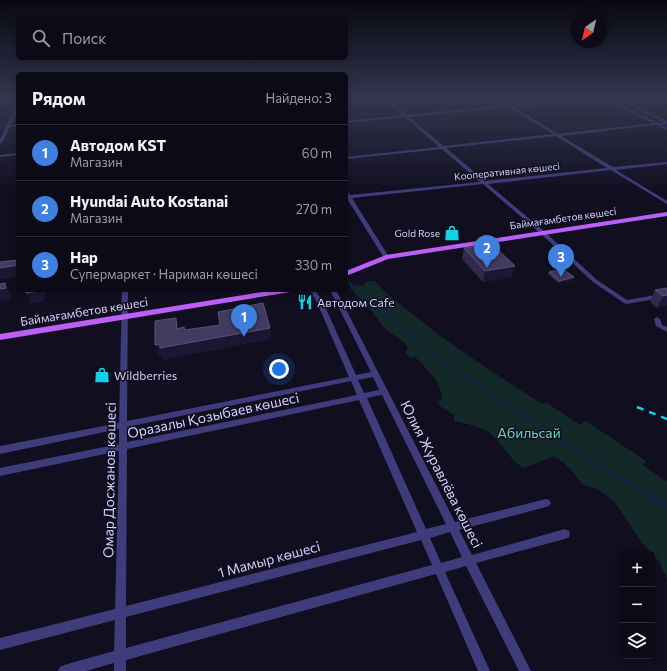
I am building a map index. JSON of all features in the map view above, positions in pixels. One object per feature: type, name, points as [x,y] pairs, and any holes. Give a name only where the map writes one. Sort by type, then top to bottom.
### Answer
[{"type":"main road","name":"Баймағамбетов көшесі","points":[[348,273],[386,257],[667,214]]},
{"type":"main road","name":"Баймағамбетов көшесі","points":[[0,337],[278,292]]},
{"type":"street","points":[[0,143],[5,130]]},
{"type":"street","points":[[423,130],[542,232],[595,281],[626,302],[667,295]]},
{"type":"street","points":[[348,153],[556,130]]},
{"type":"street","points":[[348,158],[599,130]]},
{"type":"street","points":[[550,131],[667,203]]},
{"type":"street","points":[[0,156],[16,154]]},
{"type":"street","name":"Кооперативная көшесі","points":[[348,195],[612,170],[667,163]]},
{"type":"street","points":[[348,195],[386,257]]},
{"type":"street","name":"Омар Досжанов көшесі","points":[[120,671],[125,292]]},
{"type":"street","points":[[313,292],[319,300],[484,671]]},
{"type":"street","name":"Юлия Журавлёва көшесі","points":[[334,292],[525,671]]},
{"type":"street","points":[[657,319],[659,326],[667,330]]},
{"type":"street","name":"Оразалы Қозыбаев көшесі","points":[[0,450],[376,374]]},
{"type":"street","name":"Оразалы Қозыбаев көшесі","points":[[0,472],[384,392]]},
{"type":"street","name":"1 Мамыр көшесі","points":[[0,644],[546,503]]},
{"type":"street","points":[[64,671],[565,534]]},
{"type":"green space","name":"Абильсай","points":[[368,281],[374,281],[434,331],[476,361],[542,404],[547,403],[580,425],[586,421],[646,461],[643,465],[667,482],[667,579],[660,563],[655,557],[655,551],[650,551],[641,541],[614,501],[597,489],[584,485],[564,463],[554,456],[524,468],[519,465],[497,440],[485,430],[454,421],[454,415],[441,407],[437,402],[442,399],[439,387],[433,376],[415,357],[411,358],[405,353],[408,347],[404,342],[385,329],[366,304],[351,289],[351,285],[363,286]]},
{"type":"building","points":[[492,244],[515,266],[485,271],[464,248]]},
{"type":"building","points":[[16,260],[16,265],[0,268],[0,262]]},
{"type":"building","points":[[563,269],[574,277],[559,281],[549,272]]},
{"type":"building","points":[[5,283],[6,288],[0,289],[0,284]]},
{"type":"building","points":[[667,288],[667,295],[663,296],[655,290]]},
{"type":"building","points":[[263,303],[270,328],[160,348],[160,344],[155,345],[155,321],[176,318],[177,329],[184,327],[185,330],[220,325],[218,312]]},
{"type":"waterway","name":"Абильсай","points":[[348,282],[435,356]]},
{"type":"waterway","name":"Абильсай","points":[[434,355],[531,422],[646,494]]},
{"type":"waterway","name":"Абильсай","points":[[644,493],[667,507]]},
{"type":"railway","points":[[637,407],[667,419]]},
{"type":"place","name":"Gold Rose","points":[[452,233]]},
{"type":"place","name":"Hyundai Auto Kostanai","points":[[487,268]]},
{"type":"place","name":"Нар","points":[[561,277]]},
{"type":"place","name":"Автодом Cafe","points":[[305,302]]},
{"type":"place","name":"Автодом KST","points":[[244,337]]},
{"type":"place","name":"Wildberries","points":[[102,375]]}]
